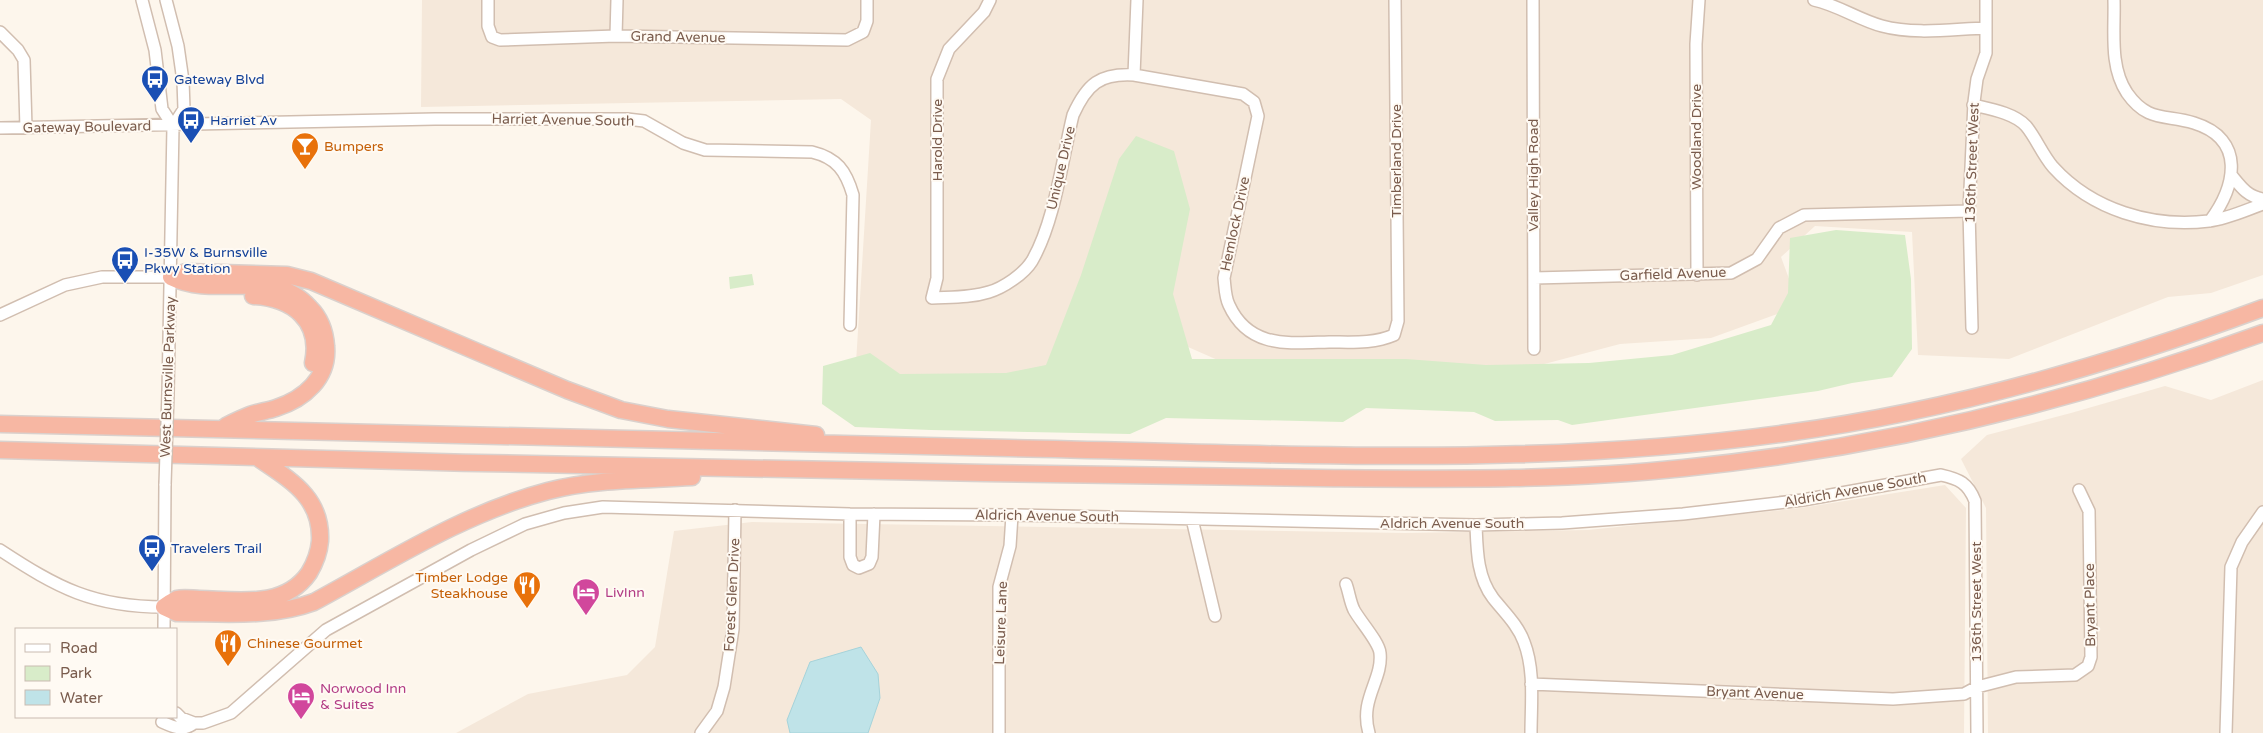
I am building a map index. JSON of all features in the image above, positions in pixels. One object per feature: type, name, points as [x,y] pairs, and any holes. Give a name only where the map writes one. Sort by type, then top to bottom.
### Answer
[{"type":"highway","points":[[171,277],[186,272],[257,273],[295,277],[311,281],[567,390],[620,410],[668,419],[814,434],[852,445]]},
{"type":"highway","points":[[171,277],[185,284],[222,288],[246,286],[281,288],[298,297],[314,312],[323,329],[326,357],[311,389],[277,408],[251,414],[222,428]]},
{"type":"highway","points":[[0,424],[852,445],[1449,457],[1533,454],[1656,447],[1792,433],[1940,406],[2086,367],[2197,332],[2263,308]]},
{"type":"highway","points":[[0,450],[258,458],[820,470],[1468,480],[1683,469],[1792,456],[1937,430],[2019,410],[2172,365],[2263,333]]},
{"type":"highway","points":[[164,607],[178,599],[264,600],[280,597],[305,579],[315,564],[320,547],[321,530],[316,511],[306,494],[290,480],[258,458]]},
{"type":"highway","points":[[164,607],[177,613],[274,612],[295,609],[314,602],[470,518],[503,504],[550,491],[612,482],[820,470]]},
{"type":"street","points":[[142,0],[155,50],[162,109],[174,126]]},
{"type":"street","name":"West Burnsville Parkway","points":[[164,628],[174,126],[184,109],[183,81],[178,46],[166,0]]},
{"type":"street","name":"Grand Avenue","points":[[488,0],[488,26],[492,37],[500,40],[616,36],[847,40],[863,32],[867,21],[867,0]]},
{"type":"street","points":[[616,36],[617,0]]},
{"type":"street","name":"Harold Drive","points":[[932,298],[937,278],[937,79],[949,49],[984,12],[990,0]]},
{"type":"street","points":[[1134,75],[1137,0]]},
{"type":"street","name":"Timberland Drive","points":[[1395,0],[1398,322]]},
{"type":"street","name":"Valley High Road","points":[[1533,0],[1534,349]]},
{"type":"street","points":[[1698,0],[1707,0]]},
{"type":"street","name":"Woodland Drive","points":[[1697,275],[1696,44],[1698,0]]},
{"type":"street","points":[[1814,0],[1836,6],[1859,18],[1892,28],[1906,30],[1986,28]]},
{"type":"street","name":"136th Street West","points":[[1972,328],[1969,211],[1974,105],[1977,79],[1986,53],[1986,0]]},
{"type":"street","points":[[2114,0],[2115,58],[2120,80],[2127,92],[2141,107],[2156,116],[2193,122],[2212,131],[2223,142],[2230,159],[2232,176],[2222,205],[2210,221]]},
{"type":"street","points":[[0,32],[18,50],[24,60],[26,128]]},
{"type":"street","name":"Unique Drive","points":[[932,298],[967,297],[990,292],[1012,280],[1031,263],[1046,231],[1073,114],[1080,100],[1088,89],[1108,75],[1134,75]]},
{"type":"street","name":"Hemlock Drive","points":[[1134,75],[1243,94],[1254,102],[1258,116],[1224,278],[1228,304],[1242,325],[1260,337],[1278,343],[1378,342],[1394,335],[1398,322]]},
{"type":"street","points":[[1974,105],[2019,120],[2026,127],[2040,151],[2053,167],[2073,185],[2102,204],[2147,219],[2176,223],[2210,221],[2263,204]]},
{"type":"street","name":"Harriet Avenue South","points":[[174,126],[443,119],[627,119],[644,121],[683,143],[705,150],[812,152],[825,155],[847,175],[853,195],[850,325]]},
{"type":"street","name":"Gateway Boulevard","points":[[0,128],[174,126]]},
{"type":"street","points":[[2232,176],[2245,192],[2256,198],[2263,199]]},
{"type":"street","name":"Garfield Avenue","points":[[1534,278],[1730,273],[1757,259],[1779,228],[1804,215],[1969,211]]},
{"type":"street","points":[[0,315],[65,285],[102,277],[171,277]]},
{"type":"street","name":"Aldrich Avenue South","points":[[160,724],[182,729],[194,723],[203,723],[231,712],[326,630],[488,541],[525,524],[564,513],[603,507],[850,514],[1012,515],[1476,525],[1562,523],[1684,514],[1803,500],[1940,475],[1957,478]]},
{"type":"street","name":"136th Street West","points":[[1957,478],[1969,487],[1975,500],[1977,733]]},
{"type":"street","name":"Bryant Place","points":[[1977,687],[2016,677],[2075,675],[2088,666],[2091,657],[2089,512],[2079,490]]},
{"type":"street","name":"Forest Glen Drive","points":[[702,733],[717,711],[724,686],[733,629],[736,510]]},
{"type":"street","points":[[2226,733],[2231,567],[2242,542],[2263,512]]},
{"type":"street","points":[[850,514],[850,557],[853,565],[859,568],[869,564],[872,556],[874,514]]},
{"type":"street","name":"Leisure Lane","points":[[999,733],[999,587],[1010,546],[1012,515]]},
{"type":"street","points":[[1192,519],[1215,616]]},
{"type":"street","points":[[1476,525],[1481,575],[1486,587],[1513,622],[1524,641],[1529,659],[1531,733]]},
{"type":"street","points":[[0,550],[43,578],[70,592],[102,602],[125,606],[164,607]]},
{"type":"street","points":[[1346,584],[1353,608],[1380,651],[1380,664],[1368,697],[1367,724],[1370,733]]},
{"type":"street","name":"Bryant Avenue","points":[[1531,684],[1893,699],[1964,694],[1977,687]]},
{"type":"street","points":[[178,715],[194,723]]},
{"type":"street","points":[[160,724],[169,733]]},
{"type":"shaded area","points":[[422,0],[2263,0],[2263,275],[2211,293],[2168,297],[2009,359],[1918,355],[1912,232],[1815,226],[1781,257],[1799,306],[1711,338],[1620,344],[1533,367],[1229,365],[1179,343],[1055,381],[855,379],[871,120],[841,99],[421,107]]},
{"type":"shaded area","points":[[2263,380],[2263,733],[1988,733],[1986,508],[1961,459],[1987,435],[2165,386],[2211,400]]},
{"type":"shaded area","points":[[1945,485],[1966,508],[1964,733],[456,733],[528,694],[627,675],[655,647],[674,531],[752,522],[1405,533],[1588,530],[1801,508]]},
{"type":"green space","points":[[1136,136],[1174,151],[1190,209],[1173,294],[1192,359],[1406,359],[1486,365],[1589,363],[1672,355],[1771,325],[1788,293],[1790,238],[1836,230],[1905,235],[1911,279],[1912,349],[1892,377],[1852,383],[1818,391],[1572,425],[1558,420],[1495,421],[1474,412],[1366,408],[1343,422],[1166,418],[1130,434],[931,430],[855,427],[822,404],[823,366],[870,353],[900,374],[1006,373],[1046,365],[1081,275],[1119,159]]},
{"type":"green space","points":[[752,274],[754,285],[730,289],[729,277]]},
{"type":"water","points":[[861,647],[878,674],[880,698],[868,733],[790,733],[787,720],[810,662]]},
{"type":"place","name":"Gateway Blvd","points":[[155,103]]},
{"type":"place","name":"Harriet Av","points":[[191,144]]},
{"type":"place","name":"Bumpers","points":[[305,170]]},
{"type":"place","name":"I-35W & Burnsville Pkwy Station","points":[[125,284]]},
{"type":"place","name":"Travelers Trail","points":[[152,572]]},
{"type":"place","name":"Timber Lodge Steakhouse","points":[[527,609]]},
{"type":"place","name":"LivInn","points":[[586,616]]},
{"type":"place","name":"Chinese Gourmet","points":[[228,667]]},
{"type":"place","name":"Norwood Inn & Suites","points":[[301,720]]}]
